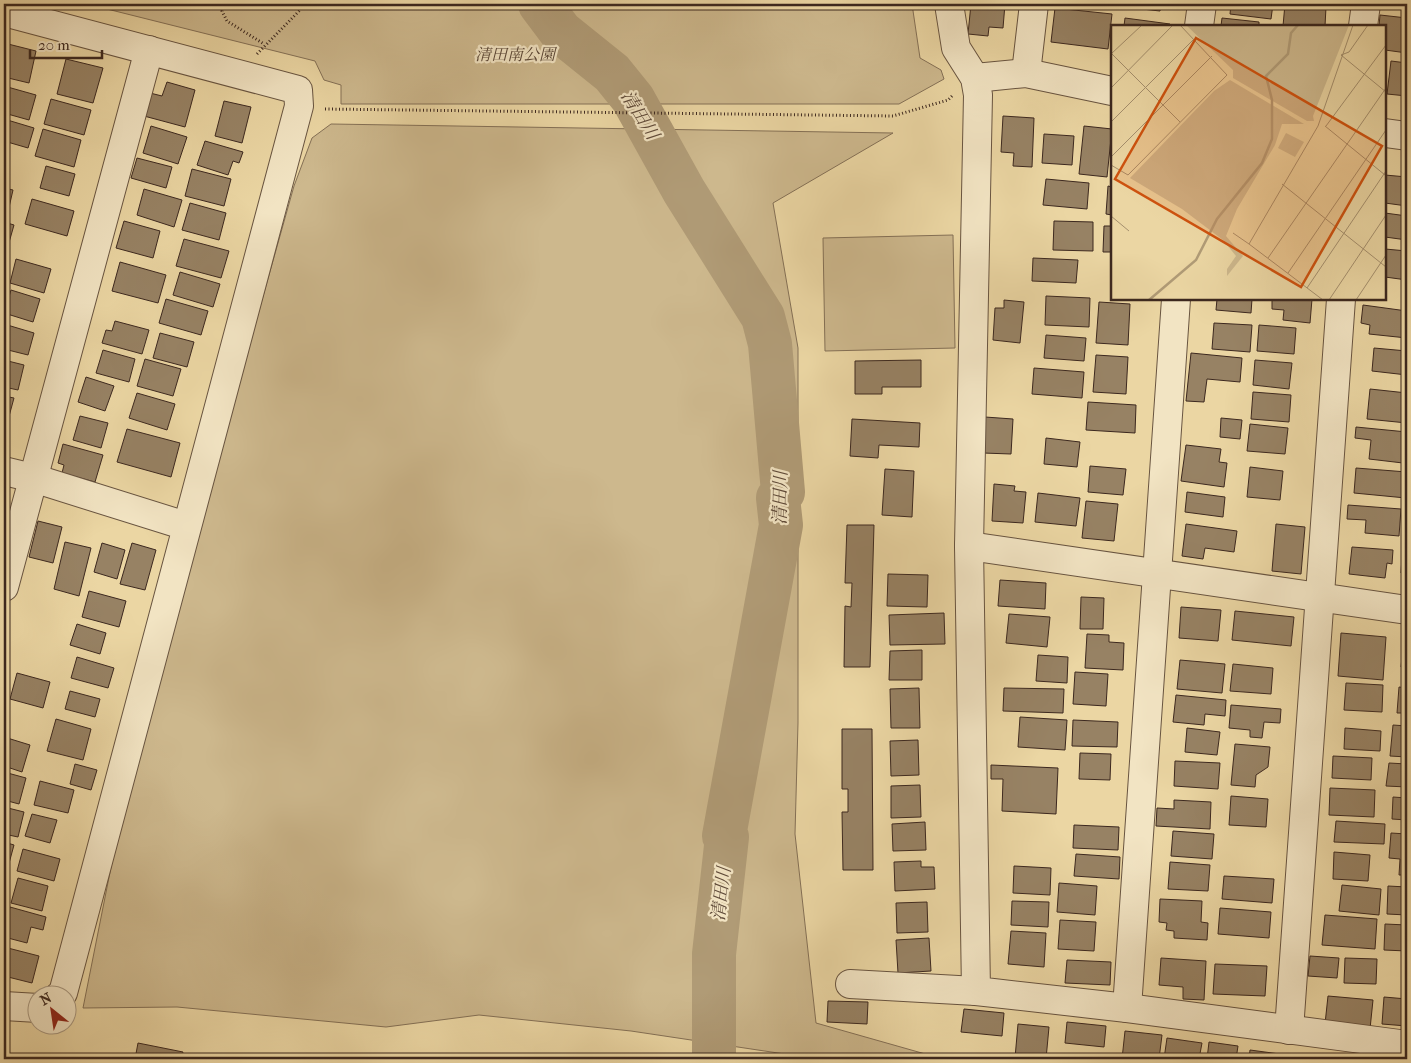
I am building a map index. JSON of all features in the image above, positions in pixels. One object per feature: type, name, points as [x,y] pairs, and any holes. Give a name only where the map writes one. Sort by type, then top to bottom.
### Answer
[{"type":"street","points":[[949,4],[956,48],[975,78],[978,95],[969,546],[976,991]]},
{"type":"street","points":[[1026,73],[1034,4]]},
{"type":"street","points":[[1199,25],[1202,4]]},
{"type":"street","points":[[1363,25],[1366,4]]},
{"type":"street","points":[[4,12],[298,90],[299,106],[186,526],[66,986]]},
{"type":"street","points":[[4,587],[149,50]]},
{"type":"street","points":[[975,78],[1026,73],[1111,91]]},
{"type":"street","points":[[1386,133],[1407,136]]},
{"type":"street","points":[[1127,1008],[1176,300]]},
{"type":"street","points":[[1289,1030],[1340,300]]},
{"type":"street","points":[[4,471],[33,478],[186,526]]},
{"type":"street","points":[[969,546],[1407,610]]},
{"type":"street","points":[[850,984],[976,991],[1127,1008],[1407,1045]]},
{"type":"street","points":[[4,1006],[28,1007]]},
{"type":"path","points":[[225,4],[222,11],[227,21],[264,44]]},
{"type":"path","points":[[241,74],[264,44],[306,4]]},
{"type":"path","points":[[338,110],[893,116],[948,100],[975,78]]},
{"type":"green space","name":"清田南公園","points":[[87,4],[912,4],[920,58],[941,70],[944,79],[899,104],[341,104],[341,85],[324,80],[315,61]]},
{"type":"green space","points":[[331,124],[893,133],[773,203],[798,348],[798,723],[795,834],[816,1023],[943,1059],[818,1059],[631,1031],[479,1015],[386,1027],[177,1007],[83,1008],[122,812],[237,389],[294,186],[312,138]]},
{"type":"green space","points":[[953,235],[955,348],[825,351],[823,238]]},
{"type":"building","points":[[971,4],[1005,4],[1003,28],[989,27],[988,36],[968,34]]},
{"type":"building","points":[[1125,4],[1161,4],[1160,11],[1124,7]]},
{"type":"building","points":[[1231,4],[1273,4],[1271,19],[1230,14]]},
{"type":"building","points":[[1285,4],[1326,7],[1325,25],[1283,25]]},
{"type":"building","points":[[1055,8],[1112,14],[1108,49],[1051,42]]},
{"type":"building","points":[[1380,15],[1407,18],[1407,53],[1386,50],[1386,25],[1379,25]]},
{"type":"building","points":[[1125,18],[1170,24],[1170,25],[1124,25]]},
{"type":"building","points":[[1222,18],[1259,22],[1259,25],[1221,25]]},
{"type":"building","points":[[4,43],[36,51],[29,83],[4,77]]},
{"type":"building","points":[[66,59],[103,68],[93,103],[57,94]]},
{"type":"building","points":[[1391,61],[1407,63],[1407,96],[1387,94]]},
{"type":"building","points":[[167,82],[195,90],[185,127],[144,116],[150,93],[162,96]]},
{"type":"building","points":[[4,86],[36,95],[29,120],[4,113]]},
{"type":"building","points":[[51,99],[91,110],[84,135],[44,124]]},
{"type":"building","points":[[224,101],[251,107],[242,143],[215,136]]},
{"type":"building","points":[[1003,116],[1034,118],[1032,167],[1013,166],[1014,153],[1001,152]]},
{"type":"building","points":[[4,119],[34,128],[28,148],[4,141]]},
{"type":"building","points":[[151,126],[187,137],[178,164],[143,153]]},
{"type":"building","points":[[1084,126],[1111,129],[1107,177],[1079,174]]},
{"type":"building","points":[[43,129],[81,140],[74,167],[35,156]]},
{"type":"building","points":[[1044,134],[1074,136],[1072,165],[1042,163]]},
{"type":"building","points":[[205,141],[243,152],[239,163],[233,161],[228,175],[197,165]]},
{"type":"building","points":[[137,158],[172,167],[166,188],[131,178]]},
{"type":"building","points":[[46,166],[75,174],[69,196],[40,188]]},
{"type":"building","points":[[192,169],[231,179],[224,206],[185,196]]},
{"type":"building","points":[[1386,175],[1407,177],[1407,206],[1386,203]]},
{"type":"building","points":[[1046,179],[1089,183],[1087,209],[1043,205]]},
{"type":"building","points":[[1108,186],[1111,187],[1111,215],[1106,214]]},
{"type":"building","points":[[4,188],[13,190],[7,216],[4,215]]},
{"type":"building","points":[[144,189],[182,200],[174,227],[137,215]]},
{"type":"building","points":[[32,199],[74,211],[67,236],[25,224]]},
{"type":"building","points":[[190,203],[226,213],[219,240],[182,230]]},
{"type":"building","points":[[1386,213],[1407,216],[1407,240],[1386,237]]},
{"type":"building","points":[[124,221],[160,231],[153,258],[116,248]]},
{"type":"building","points":[[1054,221],[1093,222],[1093,251],[1053,250]]},
{"type":"building","points":[[4,222],[14,225],[8,246],[4,244]]},
{"type":"building","points":[[1104,226],[1111,226],[1111,252],[1103,252]]},
{"type":"building","points":[[184,239],[229,251],[221,278],[176,266]]},
{"type":"building","points":[[1386,249],[1407,251],[1407,280],[1386,277]]},
{"type":"building","points":[[1033,258],[1078,260],[1076,283],[1032,281]]},
{"type":"building","points":[[16,259],[51,269],[44,293],[10,283]]},
{"type":"building","points":[[120,262],[166,275],[158,303],[112,291]]},
{"type":"building","points":[[180,272],[220,284],[213,307],[173,295]]},
{"type":"building","points":[[11,290],[40,299],[33,322],[4,313]]},
{"type":"building","points":[[1046,296],[1090,298],[1089,327],[1045,325]]},
{"type":"building","points":[[166,299],[208,311],[201,335],[159,323]]},
{"type":"building","points":[[1004,300],[1024,302],[1020,343],[993,340],[995,308],[1004,308]]},
{"type":"building","points":[[1217,300],[1252,300],[1251,313],[1216,310]]},
{"type":"building","points":[[1272,300],[1312,300],[1310,323],[1283,320],[1284,310],[1272,309]]},
{"type":"building","points":[[1099,302],[1130,304],[1128,345],[1096,343]]},
{"type":"building","points":[[1363,305],[1407,311],[1407,338],[1369,334],[1370,325],[1361,323]]},
{"type":"building","points":[[115,321],[149,330],[142,354],[102,343],[106,330],[112,331]]},
{"type":"building","points":[[1214,323],[1252,325],[1250,352],[1212,349]]},
{"type":"building","points":[[4,324],[34,333],[28,355],[4,349]]},
{"type":"building","points":[[1259,325],[1296,328],[1294,354],[1257,351]]},
{"type":"building","points":[[160,333],[194,342],[187,367],[153,358]]},
{"type":"building","points":[[1046,335],[1086,338],[1084,361],[1044,358]]},
{"type":"building","points":[[1374,348],[1407,351],[1407,375],[1372,371]]},
{"type":"building","points":[[103,350],[135,359],[129,382],[96,373]]},
{"type":"building","points":[[1191,353],[1242,358],[1240,382],[1207,379],[1204,402],[1186,401]]},
{"type":"building","points":[[1096,355],[1128,357],[1126,394],[1093,392]]},
{"type":"building","points":[[145,359],[181,369],[173,396],[137,386]]},
{"type":"building","points":[[4,360],[24,365],[18,390],[4,387]]},
{"type":"building","points":[[921,360],[921,387],[882,387],[882,394],[855,394],[855,361]]},
{"type":"building","points":[[1255,360],[1292,363],[1289,389],[1253,385]]},
{"type":"building","points":[[1034,368],[1084,372],[1082,398],[1032,394]]},
{"type":"building","points":[[86,377],[114,386],[105,411],[78,402]]},
{"type":"building","points":[[1370,389],[1407,393],[1407,423],[1367,419]]},
{"type":"building","points":[[1253,392],[1291,395],[1289,422],[1251,419]]},
{"type":"building","points":[[137,393],[175,404],[167,430],[129,418]]},
{"type":"building","points":[[4,396],[14,398],[8,420],[4,419]]},
{"type":"building","points":[[1088,402],[1136,405],[1135,433],[1086,430]]},
{"type":"building","points":[[80,416],[108,423],[101,448],[73,440]]},
{"type":"building","points":[[985,417],[1013,419],[1011,454],[983,453]]},
{"type":"building","points":[[1221,418],[1242,420],[1240,439],[1220,437]]},
{"type":"building","points":[[852,419],[920,423],[919,447],[879,445],[878,458],[850,456]]},
{"type":"building","points":[[1250,424],[1288,428],[1285,454],[1247,451]]},
{"type":"building","points":[[1356,427],[1407,432],[1403,463],[1369,459],[1371,440],[1355,438]]},
{"type":"building","points":[[127,429],[180,443],[171,477],[117,462]]},
{"type":"building","points":[[1046,438],[1080,442],[1077,467],[1044,464]]},
{"type":"building","points":[[63,444],[103,455],[95,482],[62,473],[64,465],[58,463]]},
{"type":"building","points":[[1186,445],[1221,449],[1219,462],[1227,463],[1224,487],[1181,481]]},
{"type":"building","points":[[1090,466],[1126,469],[1123,495],[1088,492]]},
{"type":"building","points":[[1250,467],[1283,471],[1280,500],[1247,497]]},
{"type":"building","points":[[1356,468],[1407,472],[1406,498],[1354,493]]},
{"type":"building","points":[[885,469],[914,471],[912,517],[882,515]]},
{"type":"building","points":[[994,484],[1015,486],[1014,491],[1026,492],[1023,523],[992,521]]},
{"type":"building","points":[[1187,492],[1225,497],[1223,517],[1185,512]]},
{"type":"building","points":[[1038,493],[1080,498],[1076,526],[1035,522]]},
{"type":"building","points":[[1086,501],[1118,504],[1114,541],[1082,538]]},
{"type":"building","points":[[1348,505],[1401,509],[1399,536],[1365,533],[1366,520],[1347,519]]},
{"type":"building","points":[[38,521],[62,527],[53,563],[29,557]]},
{"type":"building","points":[[1186,524],[1237,531],[1234,552],[1205,548],[1203,559],[1182,556]]},
{"type":"building","points":[[1276,524],[1305,527],[1301,574],[1272,571]]},
{"type":"building","points":[[847,525],[874,525],[870,667],[844,667],[845,606],[851,607],[852,583],[845,583]]},
{"type":"building","points":[[1403,540],[1407,540],[1407,573],[1401,573]]},
{"type":"building","points":[[65,542],[91,548],[79,596],[54,589]]},
{"type":"building","points":[[102,543],[125,550],[117,579],[94,572]]},
{"type":"building","points":[[132,543],[156,550],[145,590],[120,584]]},
{"type":"building","points":[[1352,547],[1393,550],[1392,564],[1387,563],[1385,578],[1349,574]]},
{"type":"building","points":[[888,574],[928,575],[927,607],[887,606]]},
{"type":"building","points":[[1000,580],[1046,583],[1045,609],[998,606]]},
{"type":"building","points":[[89,591],[126,601],[119,627],[82,617]]},
{"type":"building","points":[[1081,597],[1104,598],[1103,629],[1080,629]]},
{"type":"building","points":[[1181,607],[1221,610],[1218,641],[1179,638]]},
{"type":"building","points":[[1235,611],[1294,617],[1291,646],[1232,640]]},
{"type":"building","points":[[944,613],[945,644],[890,645],[889,615]]},
{"type":"building","points":[[1009,614],[1050,617],[1047,647],[1006,643]]},
{"type":"building","points":[[77,624],[106,633],[100,654],[70,645]]},
{"type":"building","points":[[1341,633],[1386,637],[1383,680],[1338,676]]},
{"type":"building","points":[[1087,634],[1109,635],[1109,642],[1124,643],[1123,670],[1085,668]]},
{"type":"building","points":[[1404,638],[1407,639],[1407,667],[1401,667]]},
{"type":"building","points":[[922,650],[922,680],[889,680],[890,651]]},
{"type":"building","points":[[1038,655],[1068,657],[1067,683],[1036,681]]},
{"type":"building","points":[[77,657],[114,668],[108,688],[71,678]]},
{"type":"building","points":[[1180,660],[1225,664],[1222,693],[1177,689]]},
{"type":"building","points":[[1233,664],[1273,668],[1271,694],[1230,691]]},
{"type":"building","points":[[1075,672],[1108,674],[1106,706],[1073,704]]},
{"type":"building","points":[[17,673],[50,682],[43,708],[10,699]]},
{"type":"building","points":[[1346,683],[1383,685],[1382,712],[1344,710]]},
{"type":"building","points":[[1399,687],[1407,688],[1407,713],[1397,713]]},
{"type":"building","points":[[919,688],[920,728],[891,728],[890,689]]},
{"type":"building","points":[[1004,688],[1064,689],[1063,713],[1003,711]]},
{"type":"building","points":[[70,691],[100,699],[95,717],[65,709]]},
{"type":"building","points":[[1176,695],[1226,700],[1225,716],[1205,714],[1204,725],[1173,722]]},
{"type":"building","points":[[1231,705],[1281,709],[1280,723],[1264,722],[1262,738],[1250,737],[1250,730],[1229,728]]},
{"type":"building","points":[[1020,717],[1067,720],[1065,750],[1018,747]]},
{"type":"building","points":[[56,719],[91,729],[83,760],[47,751]]},
{"type":"building","points":[[1073,720],[1118,722],[1117,747],[1072,746]]},
{"type":"building","points":[[1393,725],[1407,726],[1407,757],[1390,756]]},
{"type":"building","points":[[1187,728],[1220,732],[1217,755],[1185,752]]},
{"type":"building","points":[[1345,728],[1381,731],[1380,751],[1344,749]]},
{"type":"building","points":[[842,729],[872,729],[873,870],[843,870],[842,812],[848,812],[848,789],[842,789]]},
{"type":"building","points":[[4,737],[30,745],[22,772],[4,766]]},
{"type":"building","points":[[918,740],[919,775],[891,776],[890,741]]},
{"type":"building","points":[[1235,744],[1270,747],[1268,767],[1256,775],[1255,787],[1231,785]]},
{"type":"building","points":[[1080,753],[1111,754],[1110,780],[1079,779]]},
{"type":"building","points":[[1333,756],[1372,758],[1371,780],[1332,778]]},
{"type":"building","points":[[1175,761],[1220,763],[1218,789],[1174,786]]},
{"type":"building","points":[[1389,763],[1407,764],[1407,787],[1386,786]]},
{"type":"building","points":[[75,764],[97,770],[91,790],[70,784]]},
{"type":"building","points":[[991,765],[1058,768],[1056,814],[1002,811],[1003,779],[991,779]]},
{"type":"building","points":[[4,772],[26,778],[19,804],[4,800]]},
{"type":"building","points":[[40,781],[74,790],[68,813],[34,805]]},
{"type":"building","points":[[920,785],[921,817],[891,818],[891,786]]},
{"type":"building","points":[[1330,788],[1375,790],[1374,817],[1329,815]]},
{"type":"building","points":[[1231,796],[1268,799],[1266,827],[1229,825]]},
{"type":"building","points":[[1393,797],[1407,798],[1407,820],[1392,819]]},
{"type":"building","points":[[1174,800],[1211,802],[1210,829],[1156,826],[1157,808],[1174,809]]},
{"type":"building","points":[[4,807],[24,812],[18,837],[4,834]]},
{"type":"building","points":[[32,814],[57,820],[50,843],[25,836]]},
{"type":"building","points":[[1336,821],[1385,824],[1384,844],[1334,842]]},
{"type":"building","points":[[925,822],[926,850],[893,851],[892,824]]},
{"type":"building","points":[[1074,825],[1119,827],[1118,850],[1073,848]]},
{"type":"building","points":[[1173,831],[1214,834],[1212,859],[1171,856]]},
{"type":"building","points":[[1391,833],[1407,834],[1407,875],[1399,875],[1400,859],[1389,858]]},
{"type":"building","points":[[4,842],[14,845],[8,867],[4,866]]},
{"type":"building","points":[[23,849],[60,859],[54,881],[17,871]]},
{"type":"building","points":[[1334,852],[1370,855],[1368,881],[1333,879]]},
{"type":"building","points":[[1076,854],[1120,857],[1119,879],[1074,876]]},
{"type":"building","points":[[921,861],[921,867],[934,867],[935,889],[895,891],[894,862]]},
{"type":"building","points":[[1170,862],[1210,865],[1208,891],[1168,889]]},
{"type":"building","points":[[1014,866],[1051,868],[1050,895],[1013,893]]},
{"type":"building","points":[[1224,876],[1274,879],[1272,903],[1222,899]]},
{"type":"building","points":[[18,878],[48,886],[42,911],[11,903]]},
{"type":"building","points":[[1059,883],[1097,886],[1095,915],[1057,912]]},
{"type":"building","points":[[1342,885],[1381,889],[1379,915],[1339,911]]},
{"type":"building","points":[[1388,886],[1407,887],[1407,915],[1387,914]]},
{"type":"building","points":[[1160,899],[1202,901],[1201,922],[1208,923],[1207,940],[1174,938],[1174,931],[1166,930],[1167,923],[1159,922]]},
{"type":"building","points":[[1012,901],[1049,902],[1048,927],[1011,925]]},
{"type":"building","points":[[927,902],[928,932],[897,933],[896,903]]},
{"type":"building","points":[[10,907],[46,917],[43,930],[31,927],[27,943],[4,937]]},
{"type":"building","points":[[1220,908],[1271,912],[1269,938],[1218,934]]},
{"type":"building","points":[[1325,915],[1377,919],[1375,949],[1322,945]]},
{"type":"building","points":[[1060,920],[1096,922],[1094,951],[1058,949]]},
{"type":"building","points":[[1385,924],[1407,925],[1407,951],[1384,950]]},
{"type":"building","points":[[1011,931],[1046,933],[1044,967],[1008,964]]},
{"type":"building","points":[[929,938],[931,971],[898,973],[896,940]]},
{"type":"building","points":[[4,947],[39,956],[32,983],[4,976]]},
{"type":"building","points":[[1310,956],[1339,958],[1337,978],[1308,976]]},
{"type":"building","points":[[1161,958],[1206,961],[1204,1000],[1183,999],[1183,987],[1159,985]]},
{"type":"building","points":[[1345,958],[1377,959],[1376,984],[1344,983]]},
{"type":"building","points":[[1067,960],[1111,962],[1110,985],[1065,983]]},
{"type":"building","points":[[1215,964],[1267,966],[1265,996],[1213,994]]},
{"type":"building","points":[[1328,996],[1373,1000],[1370,1029],[1325,1024]]},
{"type":"building","points":[[1384,997],[1407,999],[1407,1026],[1382,1024]]},
{"type":"building","points":[[828,1001],[868,1002],[867,1024],[827,1022]]},
{"type":"building","points":[[964,1009],[1004,1013],[1002,1036],[961,1032]]},
{"type":"building","points":[[1067,1022],[1106,1026],[1104,1047],[1065,1043]]},
{"type":"building","points":[[1018,1024],[1049,1027],[1046,1059],[1015,1058]]},
{"type":"building","points":[[1125,1031],[1162,1035],[1159,1059],[1122,1059]]},
{"type":"building","points":[[1167,1038],[1202,1043],[1199,1059],[1164,1059]]},
{"type":"building","points":[[1209,1042],[1238,1046],[1236,1059],[1207,1059]]},
{"type":"building","points":[[138,1043],[183,1052],[181,1059],[135,1059]]},
{"type":"building","points":[[1250,1050],[1287,1055],[1286,1059],[1249,1059]]},
{"type":"waterway","name":"清田川","points":[[540,4],[561,32],[612,73],[633,99],[684,191],[763,317],[770,344],[783,492],[778,498],[781,525],[724,836],[727,837],[714,954],[714,1059]]}]
